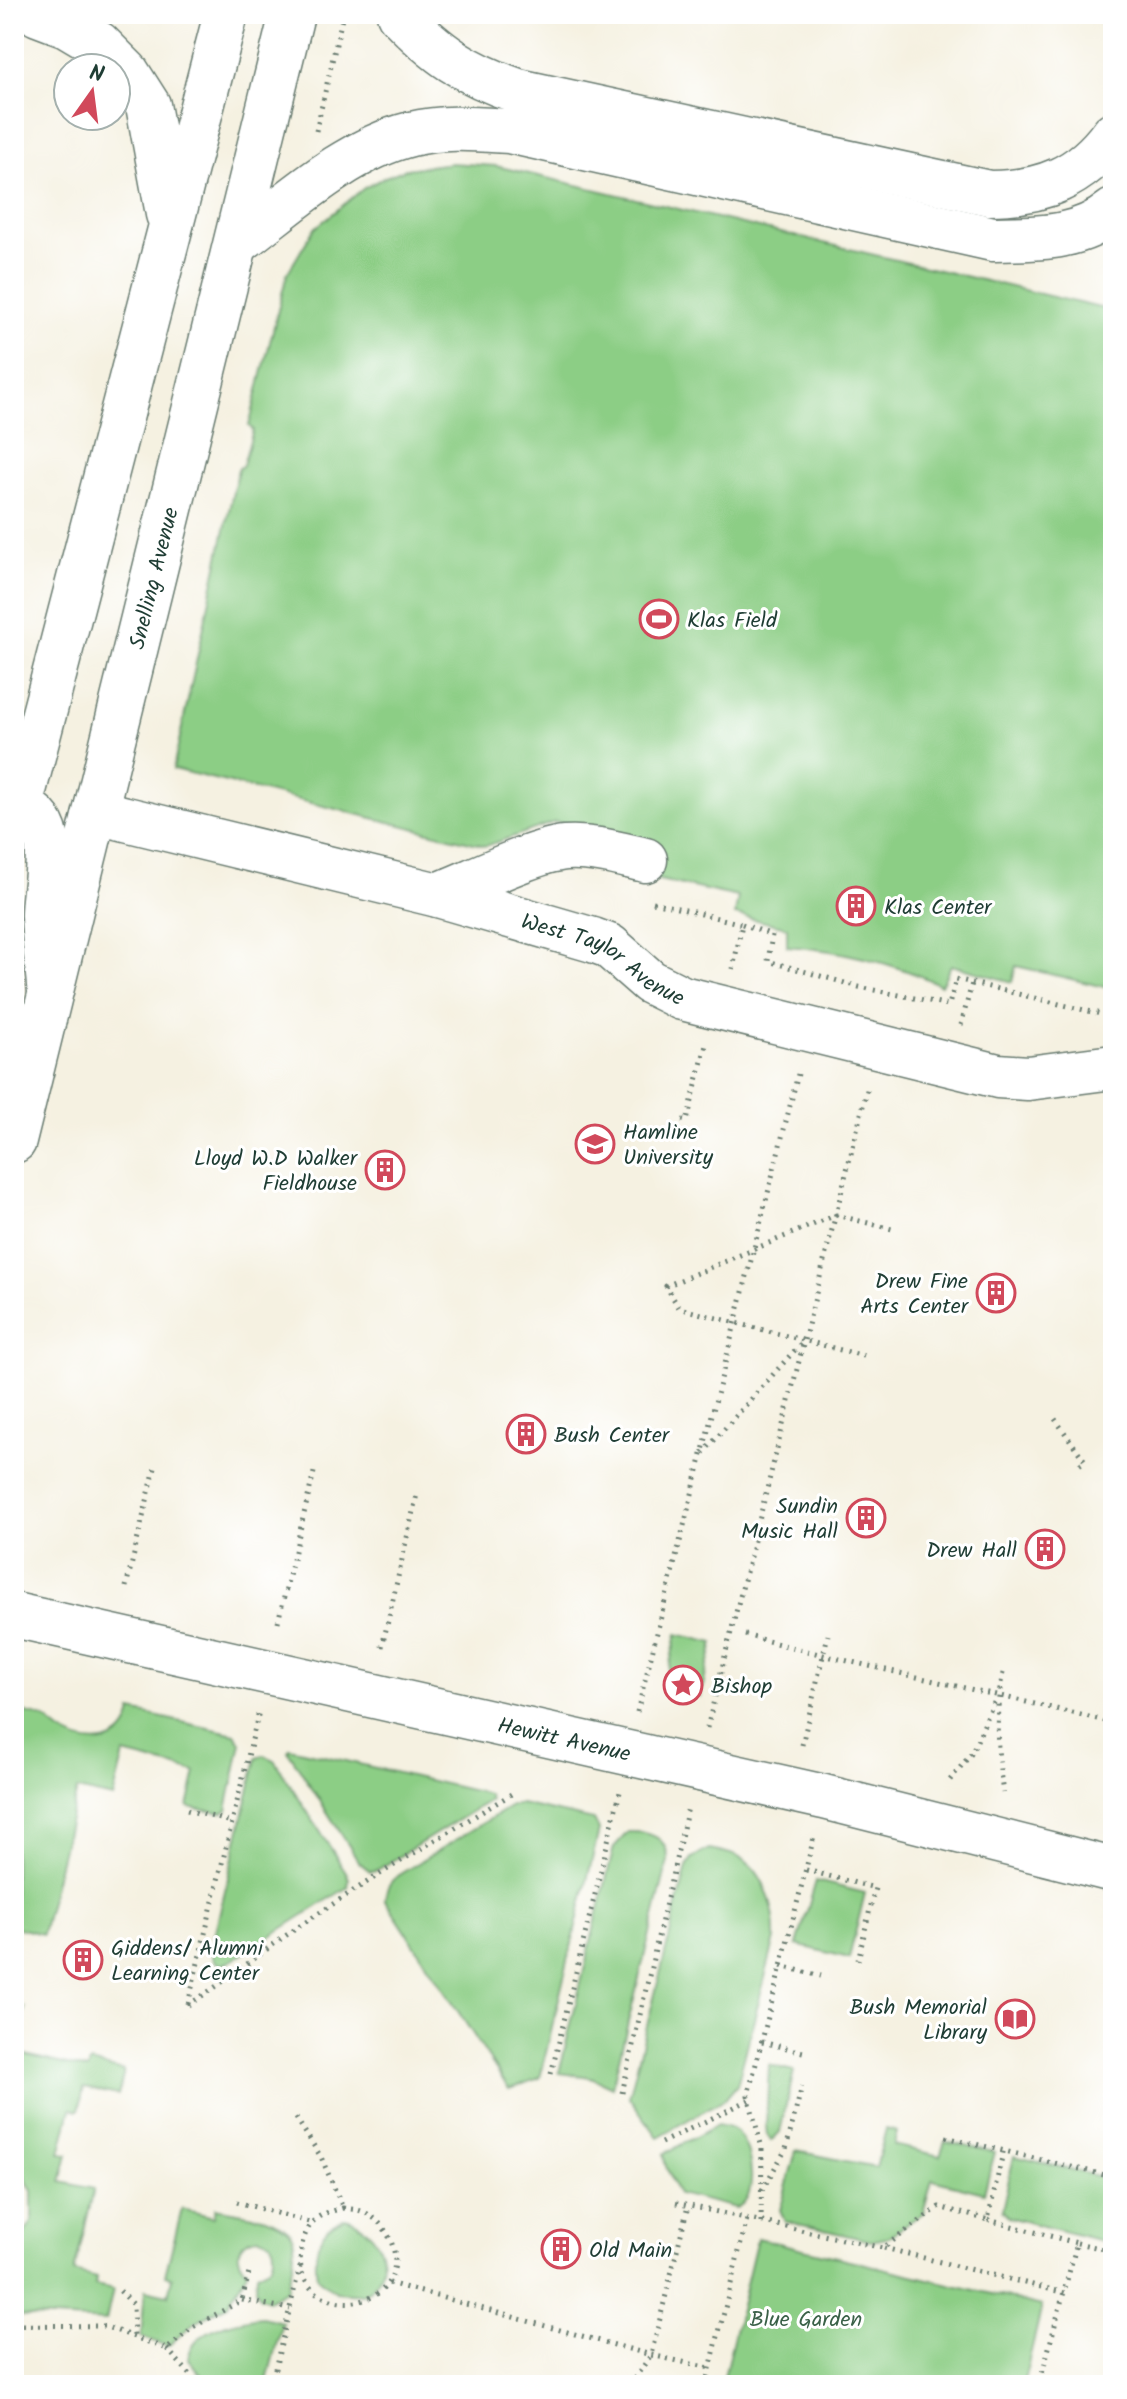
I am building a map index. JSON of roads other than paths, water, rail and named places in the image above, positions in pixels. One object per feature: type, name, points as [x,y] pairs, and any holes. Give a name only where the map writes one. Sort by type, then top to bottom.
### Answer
[{"type":"main road","points":[[38,14],[67,25],[99,44],[127,72],[148,105],[170,227]]},
{"type":"main road","points":[[50,996],[43,914],[49,844],[32,813],[16,813],[226,14]]},
{"type":"main road","name":"Snelling Avenue","points":[[14,1141],[292,14]]},
{"type":"main road","points":[[399,14],[442,55],[479,78],[518,91],[989,193],[1020,193],[1056,183],[1091,161],[1113,134]]},
{"type":"main road","points":[[238,242],[319,181],[369,150],[410,134],[457,127],[509,131],[993,239],[1113,245]]},
{"type":"main road","points":[[993,239],[1053,238],[1071,233],[1113,211]]},
{"type":"main road","name":"West Taylor Avenue","points":[[97,812],[438,895],[609,946],[650,982],[682,998],[808,1030],[998,1076],[1028,1078],[1113,1067]]},
{"type":"main road","points":[[438,895],[563,848],[601,850],[642,879]]},
{"type":"main road","name":"Hewitt Avenue","points":[[14,1615],[824,1797],[1113,1870]]},
{"type":"place","name":"Klas Field","points":[[659,619]]},
{"type":"place","name":"Klas Center","points":[[856,906]]},
{"type":"place","name":"Hamline University","points":[[595,1144]]},
{"type":"place","name":"Lloyd W.D Walker Fieldhouse","points":[[385,1170]]},
{"type":"place","name":"Drew Fine Arts Center","points":[[996,1293]]},
{"type":"place","name":"Bush Center","points":[[526,1434]]},
{"type":"place","name":"Sundin Music Hall","points":[[866,1518]]},
{"type":"place","name":"Drew Hall","points":[[1045,1549]]},
{"type":"place","name":"Bishop","points":[[683,1685]]},
{"type":"place","name":"Giddens/ Alumni Learning Center","points":[[83,1960]]},
{"type":"place","name":"Bush Memorial Library","points":[[1015,2019]]},
{"type":"place","name":"Old Main","points":[[561,2249]]},
{"type":"park label","name":"Blue Garden","points":[[806,2318]]}]
